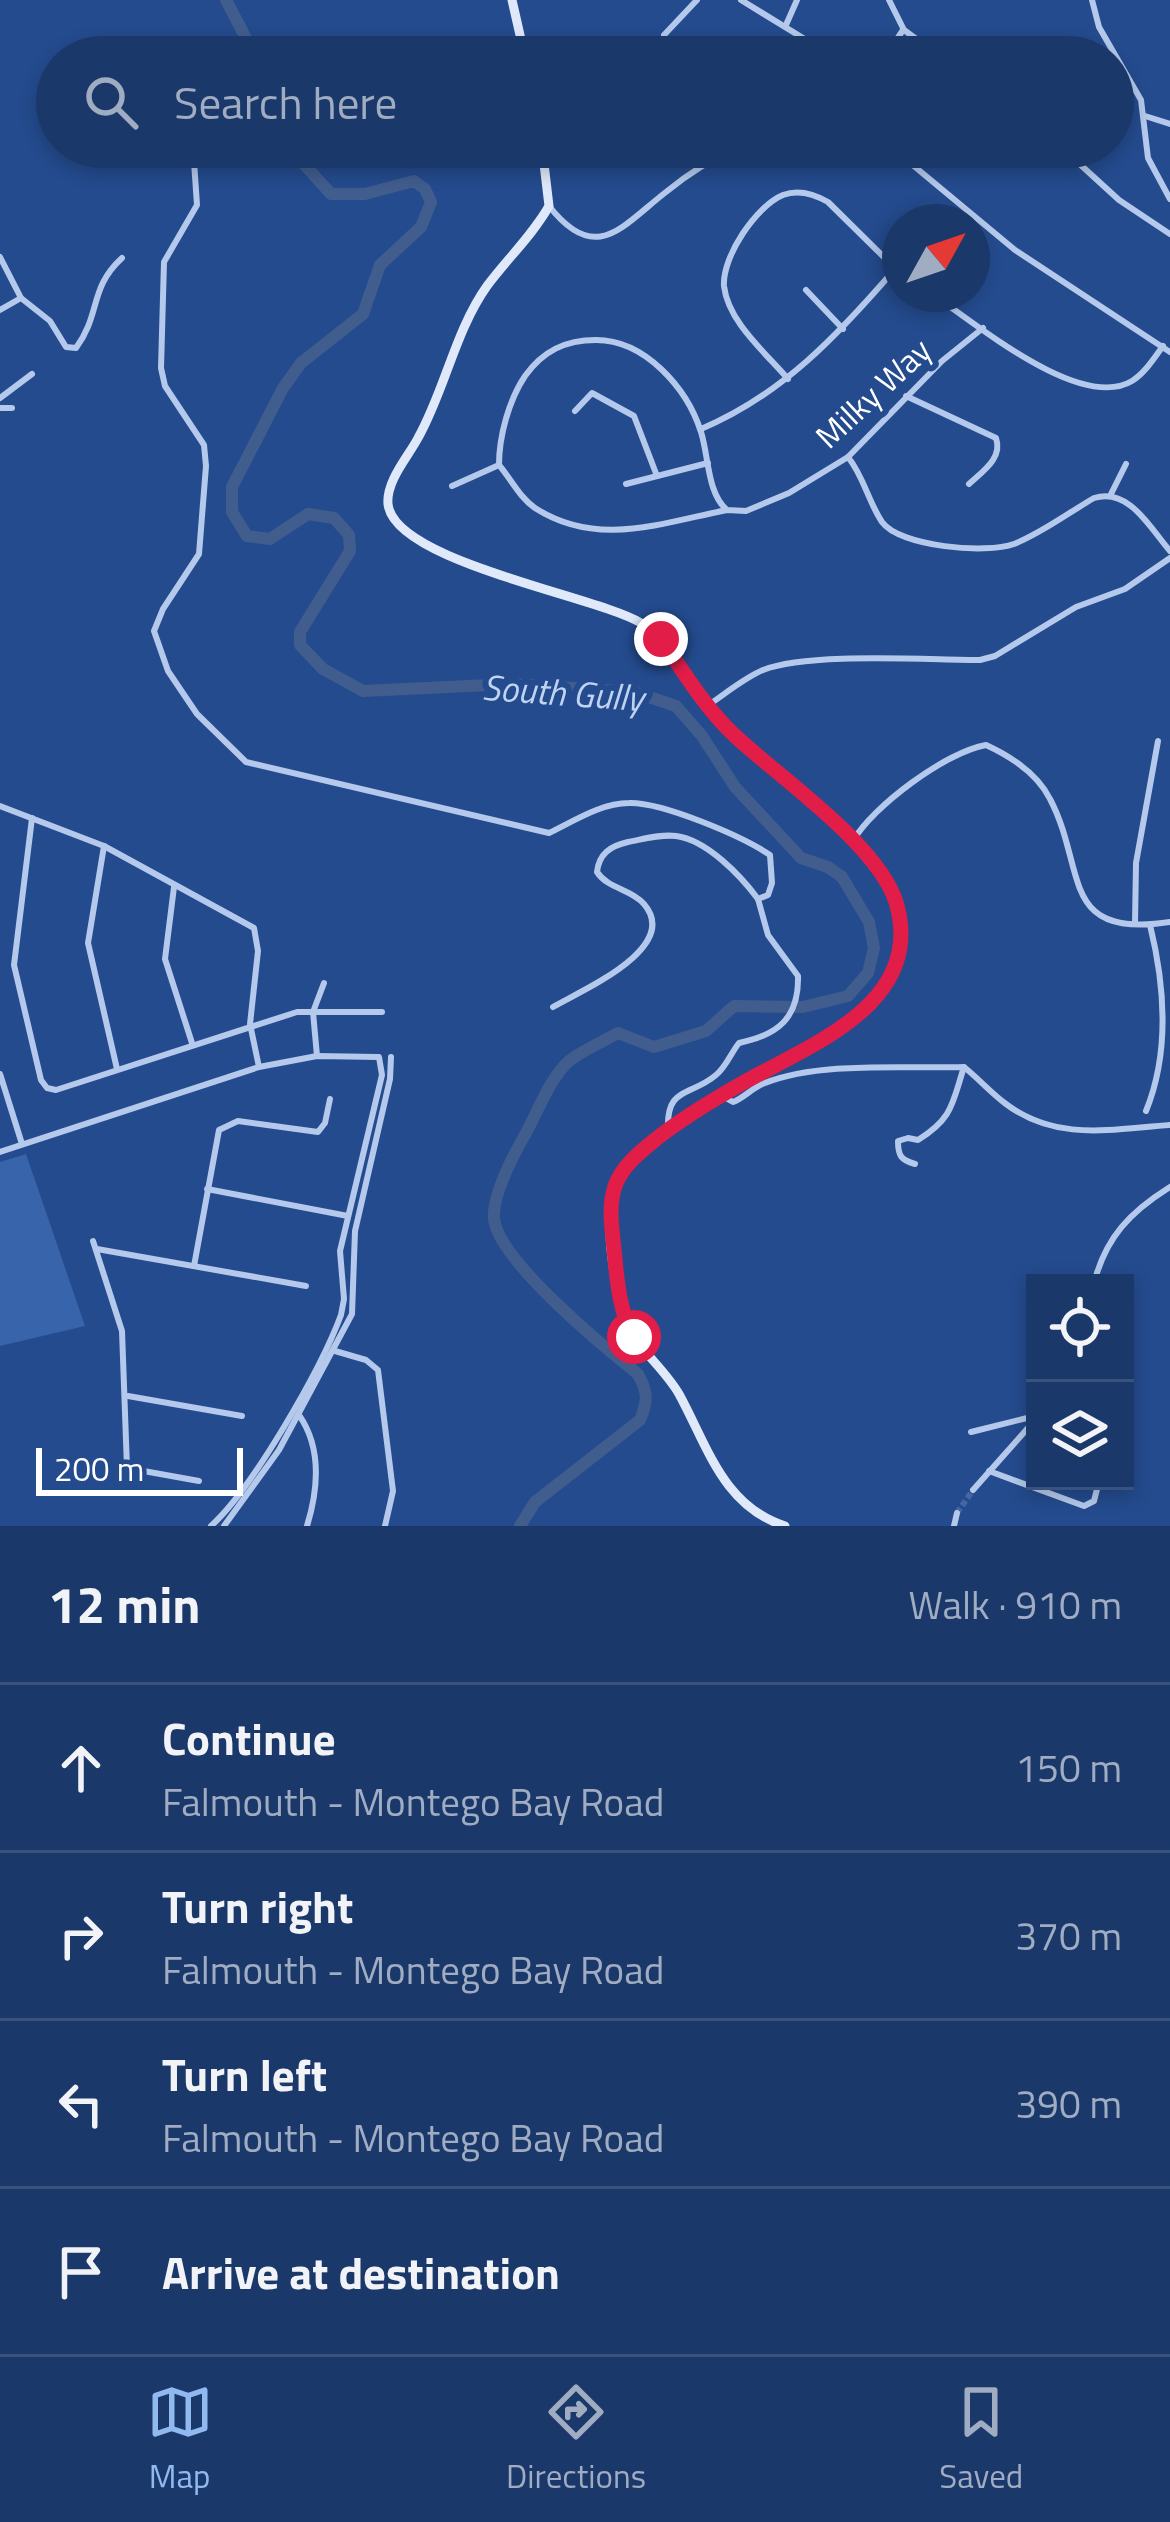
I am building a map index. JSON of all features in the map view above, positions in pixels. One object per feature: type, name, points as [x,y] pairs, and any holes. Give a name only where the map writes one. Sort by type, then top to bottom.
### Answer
[{"type":"main road","points":[[512,0],[520,36]]},
{"type":"main road","points":[[545,168],[550,206],[484,289],[422,433],[394,479],[388,508],[398,525],[514,583],[638,621],[661,639],[730,731],[853,841],[880,871],[896,903],[901,948],[867,1009],[841,1031],[668,1130],[630,1162],[616,1184],[610,1209],[626,1322],[676,1389],[724,1481],[754,1514],[785,1526]]},
{"type":"street","points":[[664,35],[697,0]]},
{"type":"street","points":[[741,0],[801,36]]},
{"type":"street","points":[[786,26],[797,0]]},
{"type":"street","points":[[889,0],[904,30],[912,36]]},
{"type":"street","points":[[1092,0],[1104,36]]},
{"type":"street","points":[[900,36],[904,30]]},
{"type":"street","points":[[1134,86],[1141,100],[1148,158],[1170,199]]},
{"type":"street","points":[[1143,116],[1170,124]]},
{"type":"street","points":[[194,168],[197,205],[164,262],[162,377],[204,445],[199,554],[154,631],[168,671],[197,714],[246,762],[549,832],[593,811],[630,802],[698,820],[770,855],[772,883],[768,896],[758,899]]},
{"type":"street","points":[[550,206],[575,231],[592,238],[613,235],[700,168]]},
{"type":"street","points":[[916,168],[1016,250],[1167,349],[1132,381],[1115,387],[1082,385],[1053,374],[959,312]]},
{"type":"street","points":[[1083,168],[1119,200],[1170,234]]},
{"type":"street","points":[[788,379],[737,320],[724,286],[731,250],[769,203],[786,194],[815,195],[882,256]]},
{"type":"street","points":[[0,256],[21,298],[50,321],[66,347],[76,348],[89,331],[105,272],[122,258]]},
{"type":"street","points":[[700,429],[736,414],[788,379],[882,287]]},
{"type":"street","points":[[806,290],[843,329]]},
{"type":"street","points":[[0,310],[21,298]]},
{"type":"street","name":"Milky Way","points":[[499,465],[534,507],[582,526],[621,533],[727,510],[746,511],[789,493],[848,457],[906,396],[983,328]]},
{"type":"street","points":[[452,486],[499,465],[507,416],[517,388],[533,365],[555,347],[574,340],[610,340],[630,346],[682,391],[700,429],[716,495],[727,510]]},
{"type":"street","points":[[0,398],[32,374]]},
{"type":"street","points":[[574,410],[592,393],[634,416],[657,476]]},
{"type":"street","points":[[906,396],[996,438],[996,458],[969,484]]},
{"type":"street","points":[[0,408],[12,408]]},
{"type":"street","points":[[707,706],[762,670],[781,666],[995,656],[1076,607],[1125,589],[1170,555],[1126,500],[1111,494],[1094,498],[1007,547],[915,544],[883,523],[867,485],[848,457]]},
{"type":"street","points":[[626,484],[708,463]]},
{"type":"street","points":[[1111,494],[1126,464]]},
{"type":"street","points":[[1135,923],[1136,863],[1158,741]]},
{"type":"street","points":[[853,841],[865,820],[894,798],[956,755],[986,745],[1026,769],[1049,797],[1088,907],[1105,919],[1150,925],[1170,922]]},
{"type":"street","points":[[0,806],[104,846],[254,928],[258,951],[250,1024],[259,1067]]},
{"type":"street","points":[[32,818],[14,965],[41,1080],[47,1088],[56,1090],[297,1012],[382,1012]]},
{"type":"street","points":[[553,1007],[628,965],[645,946],[649,910],[640,899],[603,882],[597,872],[598,860],[616,844],[658,836],[686,838],[738,871],[758,899],[769,935],[799,976],[794,1001],[779,1030],[739,1043],[722,1071],[673,1100],[667,1110],[668,1130]]},
{"type":"street","points":[[104,846],[88,943],[117,1069]]},
{"type":"street","points":[[174,887],[165,959],[192,1043]]},
{"type":"street","points":[[1146,1111],[1158,1085],[1164,1011],[1150,925]]},
{"type":"street","points":[[316,1056],[313,1012],[324,983]]},
{"type":"street","points":[[0,1152],[259,1067],[316,1056],[394,1056],[355,1231],[352,1314],[224,1524],[211,1526]]},
{"type":"street","points":[[330,1349],[341,1315],[340,1251],[382,1076],[380,1057]]},
{"type":"street","points":[[721,1096],[733,1102],[765,1082],[817,1072],[964,1067],[1009,1107],[1053,1130],[1170,1125]]},
{"type":"street","points":[[915,1164],[898,1154],[898,1142],[918,1140],[943,1123],[959,1092],[964,1067]]},
{"type":"street","points":[[0,1074],[22,1144]]},
{"type":"street","points":[[194,1266],[219,1130],[238,1121],[318,1132],[330,1099]]},
{"type":"street","points":[[365,1140],[375,1142]]},
{"type":"street","points":[[1097,1274],[1107,1244],[1120,1226],[1141,1205],[1170,1187]]},
{"type":"street","points":[[207,1189],[348,1216]]},
{"type":"street","points":[[345,1229],[355,1231]]},
{"type":"street","points":[[199,1481],[127,1468],[128,1396],[122,1331],[94,1245],[306,1286]]},
{"type":"street","points":[[343,1279],[352,1279]]},
{"type":"street","points":[[330,1349],[366,1360],[377,1370],[393,1491],[385,1526]]},
{"type":"street","points":[[128,1396],[242,1416]]},
{"type":"street","points":[[295,1413],[309,1433],[317,1480],[307,1526]]},
{"type":"street","points":[[971,1432],[1026,1420]]},
{"type":"street","points":[[973,1490],[1026,1428]]},
{"type":"street","points":[[989,1471],[1026,1485]]},
{"type":"street","points":[[1041,1490],[1084,1506],[1094,1501],[1097,1490]]},
{"type":"street","points":[[954,1526],[957,1514]]},
{"type":"shaded area","points":[[26,1154],[85,1326],[0,1346],[0,1162]]},
{"type":"waterway","name":"South Gully","points":[[226,0],[245,36]]},
{"type":"waterway","name":"South Gully","points":[[307,168],[331,194],[365,194],[414,181],[431,202],[421,227],[380,265],[363,314],[301,363],[283,388],[232,487],[232,512],[247,536],[270,539],[308,514],[334,518],[349,535],[350,551],[300,632],[300,645],[323,669],[363,691],[512,684],[634,692],[676,706],[735,787],[801,858],[842,877],[869,922],[874,948],[868,973],[848,996],[803,1007],[734,1006],[706,1031],[654,1047],[618,1033],[569,1061],[550,1085],[505,1175],[494,1219],[500,1237],[533,1279],[638,1374],[646,1402],[640,1420],[535,1502],[520,1526]]},
{"type":"tunnel","points":[[957,1513],[973,1490]]},
{"type":"route","points":[[634,1337],[617,1282],[610,1209],[616,1184],[635,1157],[681,1119],[841,1031],[867,1009],[901,948],[896,903],[880,871],[730,731],[661,639]]}]
